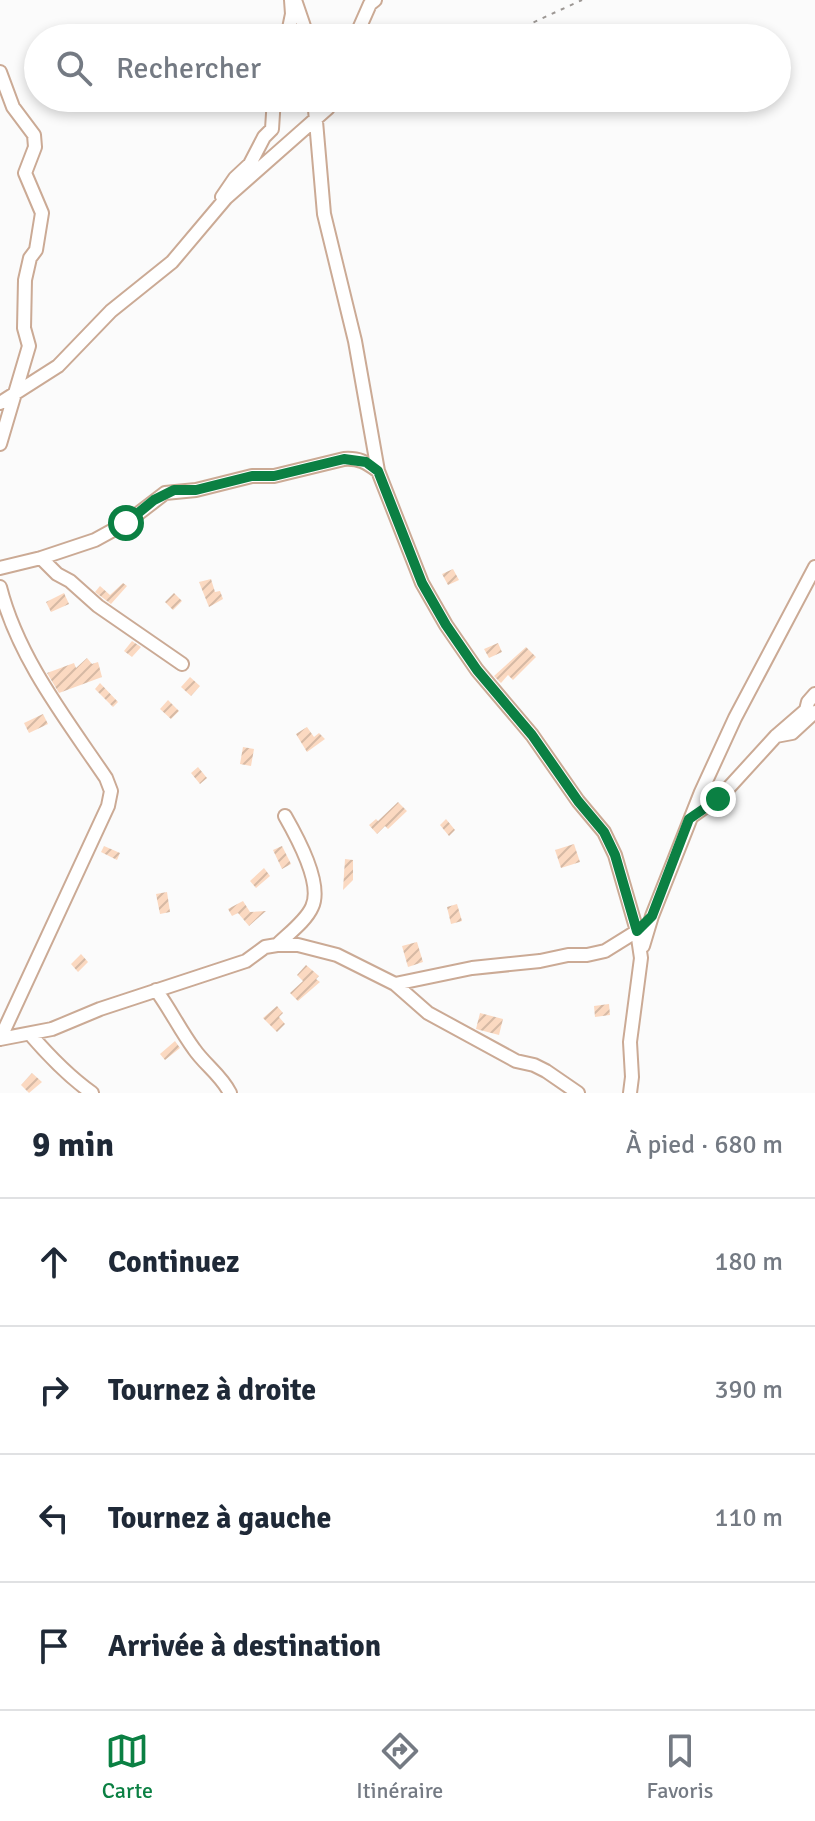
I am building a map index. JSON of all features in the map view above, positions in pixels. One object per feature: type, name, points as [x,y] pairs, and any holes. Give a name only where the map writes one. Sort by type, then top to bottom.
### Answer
[{"type":"street","points":[[290,24],[293,0]]},
{"type":"street","points":[[293,0],[302,24]]},
{"type":"street","points":[[360,24],[375,0]]},
{"type":"street","points":[[0,72],[13,107],[34,135],[35,147],[25,173],[42,213],[36,250],[30,258],[25,280],[24,328],[29,346],[0,444]]},
{"type":"street","points":[[221,204],[226,188],[250,164],[264,137],[272,129],[273,112]]},
{"type":"street","points":[[315,112],[324,214],[355,341],[378,471],[422,583],[446,625],[477,670],[532,735],[578,801],[604,832],[615,855],[637,931],[641,958]]},
{"type":"street","points":[[0,403],[58,366],[111,311],[172,262],[221,204],[323,112]]},
{"type":"street","points":[[363,461],[373,445]]},
{"type":"street","points":[[0,568],[95,540],[126,523],[165,493],[196,490],[252,476],[274,476],[344,459],[363,461],[378,471]]},
{"type":"street","points":[[41,558],[98,606],[182,664]]},
{"type":"street","points":[[630,1093],[630,1042],[641,958],[652,916],[689,819],[735,718],[814,566]]},
{"type":"street","points":[[0,587],[15,628],[48,694],[106,778],[111,791],[108,806],[0,1039]]},
{"type":"street","points":[[0,625],[15,628]]},
{"type":"street","points":[[689,819],[723,794],[776,736],[806,710],[815,694]]},
{"type":"street","points":[[776,736],[792,733],[815,712]]},
{"type":"street","points":[[277,945],[312,910],[316,889],[299,840],[285,816]]},
{"type":"street","points":[[395,984],[472,968],[605,951],[637,931],[652,916]]},
{"type":"street","points":[[0,1039],[52,1029],[100,1009],[246,961],[265,947],[298,945],[337,955],[395,984],[428,1013],[506,1056],[546,1071],[578,1093]]},
{"type":"street","points":[[156,990],[194,1050],[224,1081],[230,1093]]},
{"type":"street","points":[[9,1016],[15,1031],[26,1034],[92,1093]]},
{"type":"path","points":[[530,24],[582,0]]},
{"type":"building","points":[[453,569],[459,580],[448,585],[442,574]]},
{"type":"building","points":[[211,579],[215,592],[220,591],[223,599],[209,607],[199,582]]},
{"type":"building","points":[[123,583],[127,586],[111,604],[95,592],[100,586],[110,595]]},
{"type":"building","points":[[64,593],[69,604],[51,612],[46,602]]},
{"type":"building","points":[[174,593],[182,601],[173,610],[165,602]]},
{"type":"building","points":[[132,641],[141,647],[132,657],[124,651]]},
{"type":"building","points":[[498,643],[502,652],[489,658],[484,649]]},
{"type":"building","points":[[526,647],[536,657],[513,680],[508,675],[501,683],[494,676]]},
{"type":"building","points":[[87,658],[92,664],[98,662],[102,677],[59,693],[47,673],[74,663],[76,668]]},
{"type":"building","points":[[190,677],[200,686],[191,696],[181,687]]},
{"type":"building","points":[[100,683],[118,702],[113,707],[95,689]]},
{"type":"building","points":[[168,700],[179,711],[171,719],[160,709]]},
{"type":"building","points":[[43,714],[48,724],[29,733],[24,723]]},
{"type":"building","points":[[307,727],[314,737],[319,733],[325,739],[307,752],[296,734]]},
{"type":"building","points":[[243,747],[254,749],[251,766],[240,764]]},
{"type":"building","points":[[198,767],[207,778],[200,784],[191,773]]},
{"type":"building","points":[[398,802],[407,811],[388,829],[385,826],[377,834],[369,825],[376,819],[378,821]]},
{"type":"building","points":[[446,819],[455,830],[449,836],[440,825]]},
{"type":"building","points":[[574,844],[580,862],[561,868],[555,850]]},
{"type":"building","points":[[104,846],[120,853],[117,860],[101,852]]},
{"type":"building","points":[[282,846],[291,864],[282,869],[273,850]]},
{"type":"building","points":[[345,859],[353,860],[353,880],[343,890]]},
{"type":"building","points":[[264,868],[270,876],[256,888],[250,881]]},
{"type":"building","points":[[167,892],[170,912],[160,914],[156,894]]},
{"type":"building","points":[[243,901],[250,912],[266,911],[249,926],[238,913],[232,916],[228,909]]},
{"type":"building","points":[[457,904],[462,921],[451,924],[447,907]]},
{"type":"building","points":[[417,942],[423,962],[408,967],[402,946]]},
{"type":"building","points":[[81,954],[88,962],[78,972],[71,964]]},
{"type":"building","points":[[306,965],[319,976],[316,979],[320,982],[298,1001],[290,993],[303,981],[297,975]]},
{"type":"building","points":[[609,1004],[610,1015],[595,1017],[594,1006]]},
{"type":"building","points":[[277,1006],[283,1013],[279,1017],[285,1024],[277,1032],[263,1018]]},
{"type":"building","points":[[480,1013],[503,1019],[499,1035],[476,1029]]},
{"type":"building","points":[[175,1041],[180,1048],[165,1060],[160,1054]]},
{"type":"building","points":[[32,1073],[42,1082],[29,1093],[21,1085]]},
{"type":"route","points":[[126,523],[154,500],[174,490],[196,490],[252,476],[274,476],[344,459],[366,462],[378,471],[422,583],[446,625],[477,670],[532,735],[578,801],[604,832],[615,855],[637,931],[652,916],[689,819],[718,799]]}]
